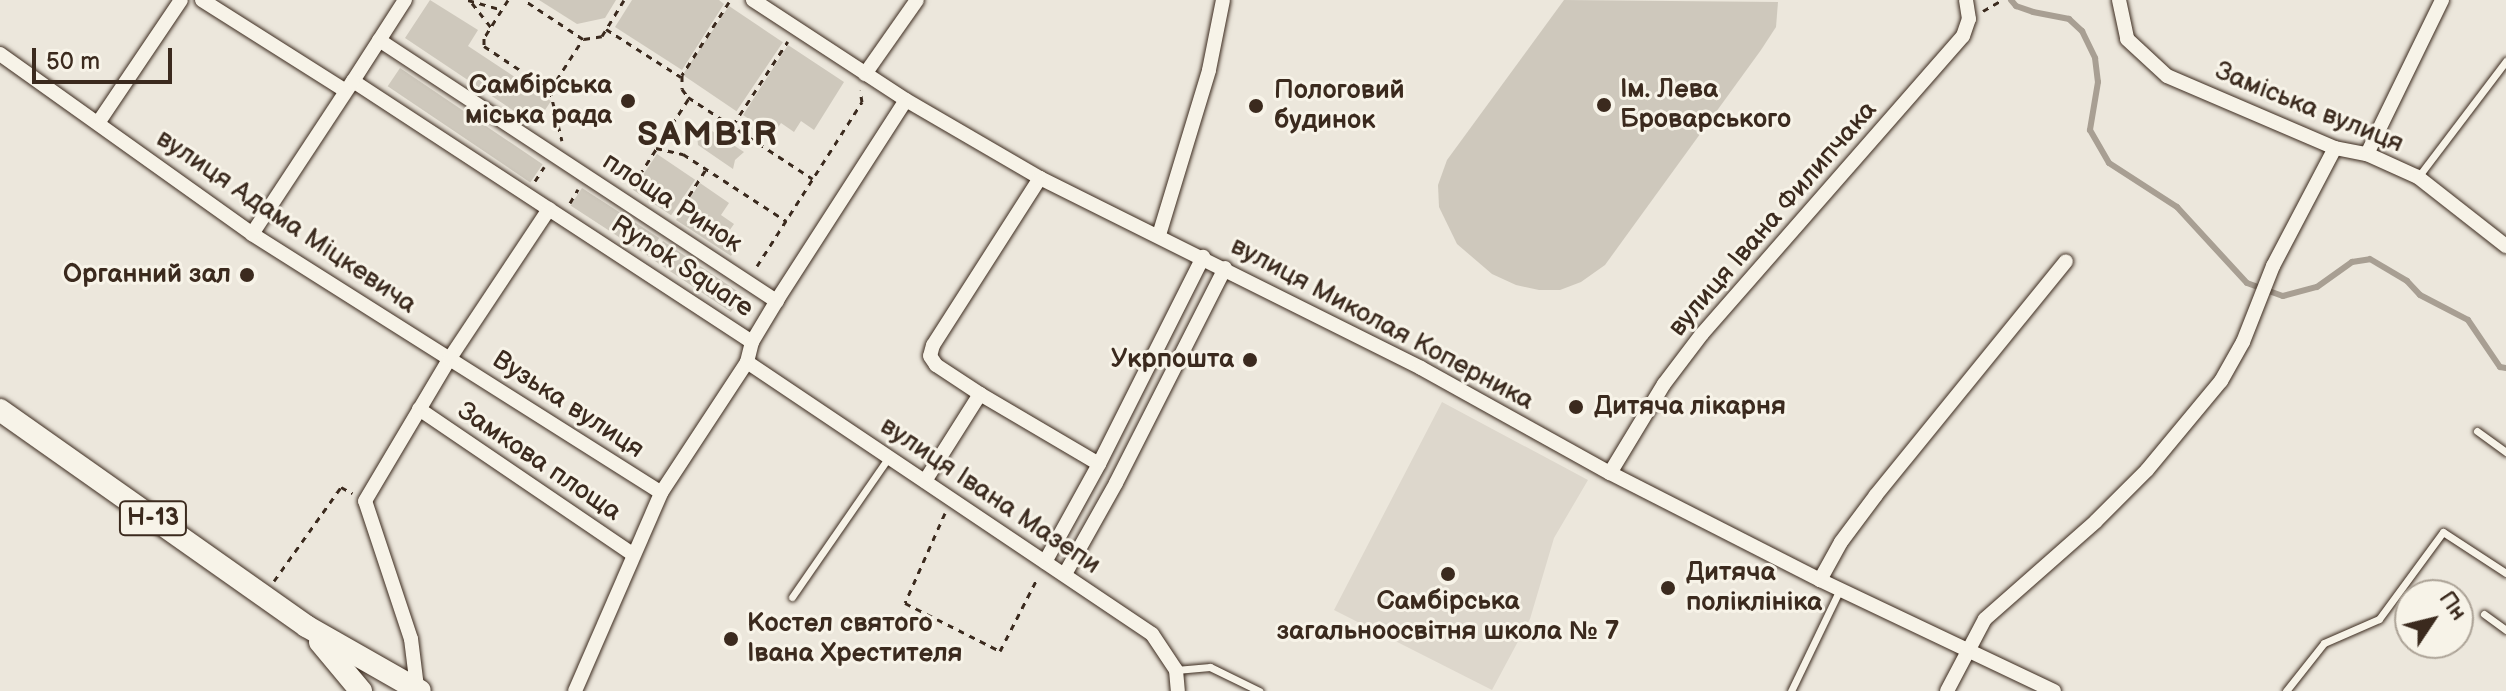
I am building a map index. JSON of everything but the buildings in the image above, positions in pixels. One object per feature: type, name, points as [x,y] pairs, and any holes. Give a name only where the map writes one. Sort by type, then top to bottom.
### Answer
[{"type":"main road","name":"Н-13","points":[[0,410],[306,626],[404,687]]},
{"type":"main road","name":"Н-13","points":[[306,626],[361,691]]},
{"type":"street","points":[[98,123],[181,0]]},
{"type":"street","name":"Rynok Square","points":[[202,0],[526,194],[752,342],[906,100]]},
{"type":"street","points":[[252,234],[405,0]]},
{"type":"street","points":[[753,0],[861,80],[906,100]]},
{"type":"street","points":[[861,80],[917,0]]},
{"type":"street","points":[[1159,235],[1209,70],[1223,0]]},
{"type":"street","name":"вулиця Івана Филипчака","points":[[1610,473],[1664,384],[1702,334],[1963,36],[1969,19],[1966,0]]},
{"type":"street","name":"Заміська вулиця","points":[[2119,0],[2127,39],[2167,76],[2335,148],[2367,154],[2418,177],[2506,246]]},
{"type":"street","points":[[2367,154],[2442,0]]},
{"type":"street","name":"площа Ринок","points":[[379,40],[777,301]]},
{"type":"street","name":"вулиця Адама Міцкевича","points":[[0,54],[252,234],[450,358]]},
{"type":"street","name":"вулиця Миколая Коперника","points":[[906,100],[1040,178],[1421,368],[1610,473],[1820,580],[2054,691]]},
{"type":"street","points":[[1947,691],[1985,619],[2096,521],[2189,422],[2221,381],[2243,342],[2273,266],[2335,148]]},
{"type":"street","points":[[1040,178],[933,345],[930,356],[936,365],[980,394],[1099,464]]},
{"type":"street","points":[[404,687],[411,639],[365,501],[450,358],[555,213]]},
{"type":"street","points":[[1045,562],[1099,464],[1203,257]]},
{"type":"street","points":[[1820,580],[1841,542],[1876,495],[2066,261]]},
{"type":"street","points":[[1065,574],[1116,483],[1225,268]]},
{"type":"street","points":[[575,691],[661,493],[747,362],[752,342]]},
{"type":"street","name":"Вузька вулиця","points":[[450,358],[661,493]]},
{"type":"street","name":"вулиця Івана Мазепи","points":[[747,362],[1152,634],[1176,670],[1178,691]]},
{"type":"street","points":[[925,481],[980,394]]},
{"type":"street","name":"Замкова площа","points":[[419,409],[632,554]]},
{"type":"lane","points":[[2418,177],[2506,61]]},
{"type":"lane","points":[[2477,431],[2506,452]]},
{"type":"lane","points":[[792,597],[889,457]]},
{"type":"lane","points":[[2286,691],[2324,643],[2379,619],[2443,532],[2506,573]]},
{"type":"lane","points":[[1791,691],[1840,589]]},
{"type":"lane","points":[[2484,614],[2506,630]]},
{"type":"lane","points":[[1176,670],[1210,667],[1259,691]]},
{"type":"path","points":[[508,0],[484,38],[484,46],[550,90],[567,163]]},
{"type":"path","points":[[524,0],[583,39],[602,36],[624,0]]},
{"type":"path","points":[[470,1],[502,10]]},
{"type":"path","points":[[470,1],[491,27]]},
{"type":"path","points":[[729,2],[681,77],[682,89],[689,98],[813,179]]},
{"type":"path","points":[[606,29],[681,77]]},
{"type":"path","points":[[550,90],[583,39]]},
{"type":"path","points":[[733,127],[788,41]]},
{"type":"path","points":[[747,281],[862,102],[861,80]]},
{"type":"path","points":[[623,200],[689,98]]},
{"type":"path","points":[[656,148],[683,154],[786,221]]},
{"type":"path","points":[[526,194],[553,153]]},
{"type":"path","points":[[555,213],[587,176]]},
{"type":"path","points":[[264,596],[341,487],[365,501]]},
{"type":"path","points":[[952,498],[905,603],[1000,651],[1045,562]]},
{"type":"shaded area","points":[[430,0],[478,30],[468,46],[551,101],[535,125],[405,38]]},
{"type":"shaded area","points":[[539,0],[616,0],[605,18],[577,24]]},
{"type":"shaded area","points":[[632,0],[719,0],[724,4],[682,70],[615,27]]},
{"type":"shaded area","name":"Ім. Лева Броварського","points":[[1564,0],[1778,2],[1776,27],[1761,50],[1605,265],[1581,282],[1560,290],[1539,290],[1516,285],[1492,274],[1457,244],[1439,207],[1438,185],[1447,160]]},
{"type":"shaded area","points":[[729,6],[783,42],[736,111],[683,75]]},
{"type":"shaded area","points":[[788,45],[844,82],[814,130],[801,121],[794,132],[781,123],[773,135],[743,115]]},
{"type":"shaded area","points":[[400,68],[543,164],[530,182],[388,86]]},
{"type":"shaded area","points":[[709,129],[744,152],[735,160],[733,169],[698,145],[697,134]]},
{"type":"shaded area","points":[[657,154],[695,180],[671,215],[633,190]]},
{"type":"shaded area","points":[[700,183],[729,203],[721,215],[734,224],[727,234],[739,243],[731,256],[676,220]]},
{"type":"shaded area","points":[[582,188],[659,238],[648,256],[571,206]]},
{"type":"shaded area","points":[[663,241],[743,295],[731,312],[651,258]]},
{"type":"shaded area","name":"Самбірська загальноосвітня школа № 7","points":[[1442,402],[1588,480],[1554,538],[1530,619],[1492,690],[1334,610]]},
{"type":"waterway","points":[[2011,0],[2016,6],[2033,12],[2069,19],[2082,31],[2095,58],[2098,82],[2090,130],[2109,163],[2177,207],[2247,283],[2283,296],[2317,287],[2352,262],[2370,259],[2407,281],[2420,295],[2468,320],[2500,367],[2506,368]]},
{"type":"place","name":"Самбірська міська рада","points":[[628,101]]},
{"type":"place","name":"Ім. Лева Броварського","points":[[1604,105]]},
{"type":"place","name":"Пологовий будинок","points":[[1256,106]]},
{"type":"place","name":"Органний зал","points":[[247,275]]},
{"type":"place","name":"Укрпошта","points":[[1250,360]]},
{"type":"place","name":"Дитяча лікарня","points":[[1576,407]]},
{"type":"place","name":"Самбірська загальноосвітня школа № 7","points":[[1448,574]]},
{"type":"place","name":"Дитяча поліклініка","points":[[1668,588]]},
{"type":"place","name":"Костел святого Івана Хрестителя","points":[[731,639]]},
{"type":"district","name":"SAMBIR","points":[[708,135]]}]
